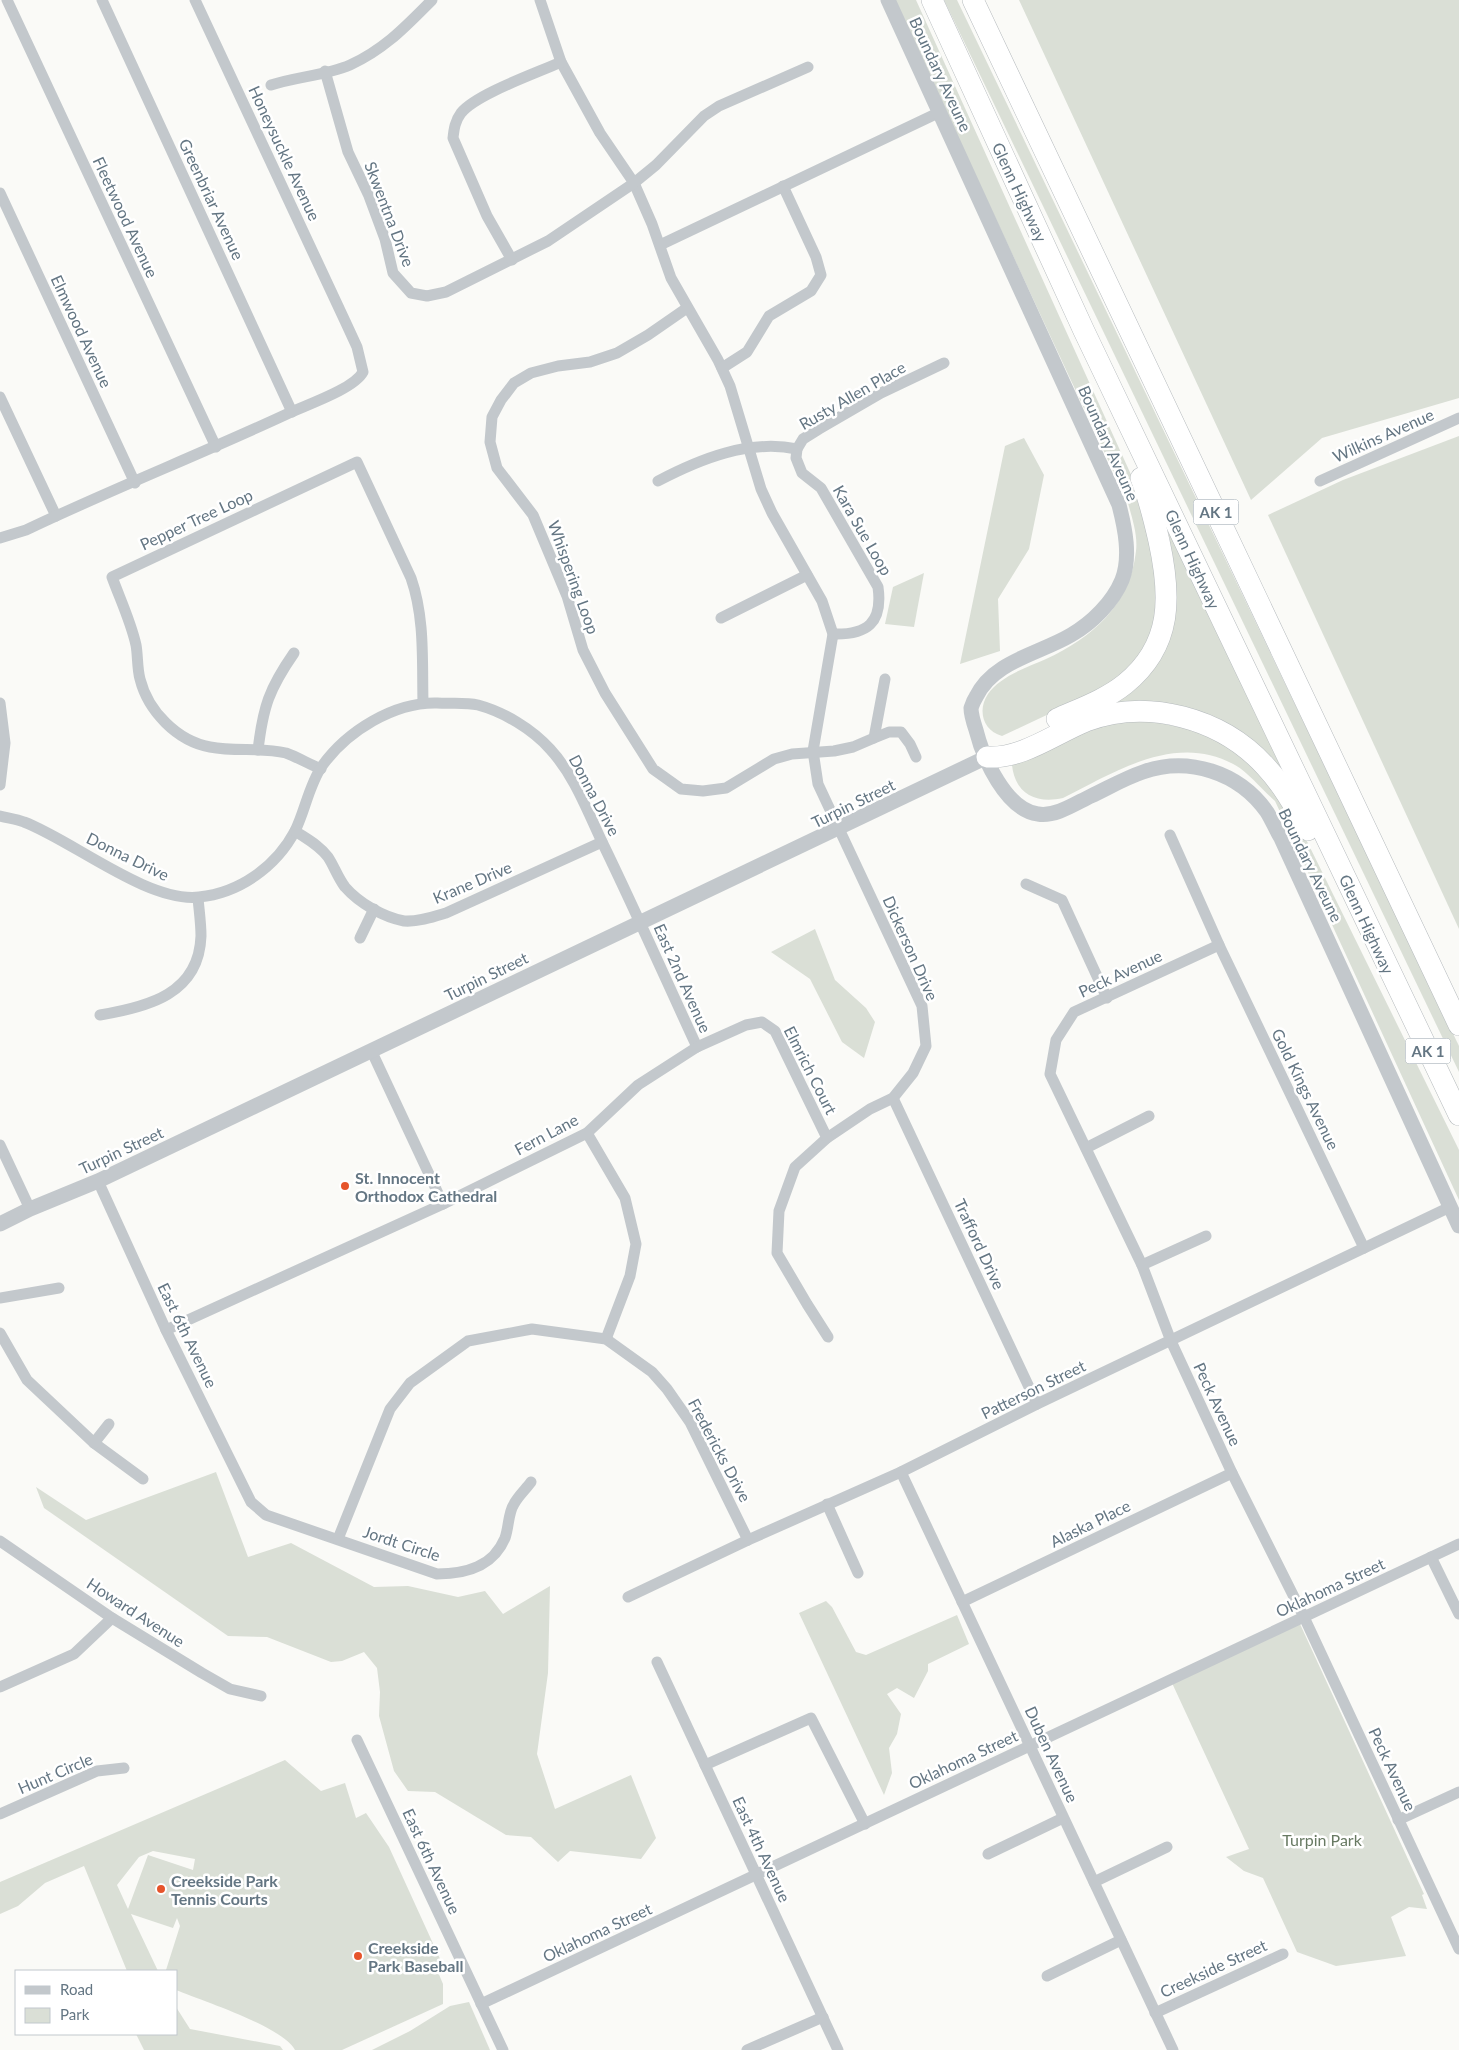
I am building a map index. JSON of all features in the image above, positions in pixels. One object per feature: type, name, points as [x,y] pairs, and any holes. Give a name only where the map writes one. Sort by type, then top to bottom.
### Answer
[{"type":"highway","name":"Glenn Highway","points":[[932,0],[1084,331],[1459,1115]]},
{"type":"highway","name":"AK 1","points":[[973,0],[1459,1024]]},
{"type":"highway","points":[[987,757],[1011,741],[1102,698],[1124,685],[1146,663],[1158,642],[1165,622],[1168,595],[1150,504],[1084,331]]},
{"type":"highway","points":[[987,757],[1000,758],[1015,754],[1087,721],[1127,712],[1175,715],[1217,730],[1247,749],[1276,780],[1297,810],[1358,922],[1397,988]]},
{"type":"street","name":"Fleetwood Avenue","points":[[7,0],[216,447]]},
{"type":"street","name":"Greenbriar Avenue","points":[[102,0],[292,412]]},
{"type":"street","name":"Honeysuckle Avenue","points":[[196,0],[357,346],[362,366],[363,372],[360,378],[292,412]]},
{"type":"street","points":[[271,86],[349,66],[393,40],[432,0]]},
{"type":"street","points":[[540,0],[561,62],[600,133],[634,182],[660,245],[671,278],[722,368],[730,386],[747,449],[772,513],[822,601],[833,634]]},
{"type":"street","name":"Boundary Aveune","points":[[888,0],[1119,505],[1126,532],[1122,579],[1111,598],[1095,617],[1072,634],[994,672],[981,686],[971,707],[976,731],[987,757],[1006,795],[1018,806],[1038,814],[1058,811],[1143,772],[1171,766],[1199,767],[1225,775],[1249,791],[1267,812],[1281,838],[1459,1226]]},
{"type":"street","points":[[512,260],[487,216],[453,138],[454,124],[461,112],[474,102],[561,62]]},
{"type":"street","name":"Skwentna Drive","points":[[325,71],[334,110],[348,152],[369,196],[394,274],[402,285],[412,293],[427,296],[446,292],[548,241],[656,165],[704,116],[719,106],[808,67]]},
{"type":"street","points":[[660,245],[940,112]]},
{"type":"street","points":[[722,368],[747,352],[769,316],[812,291],[821,275],[816,257],[783,186]]},
{"type":"street","name":"Elmwood Avenue","points":[[0,194],[135,482]]},
{"type":"street","name":"Whispering Loop","points":[[687,308],[648,335],[616,353],[590,362],[558,366],[531,373],[514,383],[501,400],[492,417],[490,442],[497,468],[533,515],[567,596],[583,650],[605,693],[652,770],[681,788],[704,791],[726,788],[774,759],[813,751],[834,751],[853,747],[889,732],[901,732],[910,744],[916,757]]},
{"type":"street","name":"Rusty Allen Place","points":[[658,481],[686,466],[747,449],[765,445],[797,449],[803,439],[819,429],[881,393],[944,363]]},
{"type":"street","points":[[0,397],[56,516]]},
{"type":"street","points":[[0,538],[26,530],[292,412]]},
{"type":"street","name":"Wilkins Avenue","points":[[1320,481],[1459,418]]},
{"type":"street","name":"Kara Sue Loop","points":[[797,449],[796,458],[802,473],[821,488],[878,587],[880,603],[876,618],[864,630],[852,634],[833,634]]},
{"type":"street","name":"Pepper Tree Loop","points":[[320,769],[286,753],[258,750],[233,751],[207,747],[183,737],[168,725],[155,710],[140,681],[136,645],[112,577],[357,462],[411,578],[418,598],[421,622],[423,703]]},
{"type":"street","points":[[721,618],[807,575]]},
{"type":"street","name":"Dickerson Drive","points":[[828,1337],[806,1304],[777,1253],[779,1211],[795,1167],[827,1138],[870,1109],[893,1098],[913,1073],[926,1046],[922,1006],[818,784],[813,751],[833,634]]},
{"type":"street","points":[[258,750],[262,717],[268,695],[294,653]]},
{"type":"street","points":[[874,738],[885,679]]},
{"type":"street","points":[[0,703],[5,743],[0,785]]},
{"type":"street","name":"Donna Drive","points":[[0,816],[25,822],[144,885],[167,893],[198,898],[247,882],[280,854],[295,832],[320,769],[337,748],[374,721],[395,711],[423,703],[477,705],[505,716],[530,730],[550,748],[569,773],[640,922]]},
{"type":"street","name":"Turpin Street","points":[[0,1224],[30,1209],[98,1181],[987,757]]},
{"type":"street","name":"Krane Drive","points":[[295,832],[316,844],[328,856],[344,886],[364,904],[405,921],[424,920],[446,913],[602,842]]},
{"type":"street","name":"Gold Kings Avenue","points":[[1170,835],[1219,945],[1364,1248]]},
{"type":"street","points":[[1026,884],[1062,900],[1107,998]]},
{"type":"street","points":[[100,1015],[149,1004],[171,993],[187,979],[198,957],[201,935],[198,898]]},
{"type":"street","points":[[360,938],[374,909]]},
{"type":"street","name":"East 2nd Avenue","points":[[640,922],[697,1047]]},
{"type":"street","name":"Peck Avenue","points":[[1219,945],[1074,1012],[1056,1040],[1050,1074],[1142,1265],[1171,1341],[1232,1473],[1304,1617],[1459,1949]]},
{"type":"street","name":"Fern Lane","points":[[166,1330],[444,1204],[587,1133],[638,1085],[697,1047],[746,1025],[762,1022]]},
{"type":"street","name":"Elmrich Court","points":[[762,1022],[775,1031],[827,1138]]},
{"type":"street","points":[[371,1050],[444,1204]]},
{"type":"street","name":"Trafford Drive","points":[[893,1098],[1037,1404]]},
{"type":"street","points":[[1086,1148],[1149,1116]]},
{"type":"street","points":[[587,1133],[625,1198],[636,1244],[630,1276],[606,1339]]},
{"type":"street","points":[[0,1145],[30,1209]]},
{"type":"street","name":"East 6th Avenue","points":[[98,1181],[166,1330],[251,1502]]},
{"type":"street","name":"Patterson Street","points":[[628,1597],[748,1540],[902,1472],[1037,1404],[1450,1207]]},
{"type":"street","points":[[1142,1265],[1206,1236]]},
{"type":"street","points":[[0,1298],[59,1288]]},
{"type":"street","name":"Fredericks Drive","points":[[338,1539],[390,1410],[410,1382],[468,1341],[532,1330],[606,1339],[652,1372],[667,1389],[690,1422],[748,1540]]},
{"type":"street","points":[[0,1333],[27,1380],[94,1443],[143,1479]]},
{"type":"street","points":[[94,1443],[109,1424]]},
{"type":"street","name":"Duben Avenue","points":[[902,1472],[1173,2050]]},
{"type":"street","name":"Alaska Place","points":[[962,1602],[1232,1473]]},
{"type":"street","name":"Jordt Circle","points":[[251,1502],[266,1515],[437,1574],[456,1574],[479,1568],[494,1556],[505,1538],[513,1504],[531,1482]]},
{"type":"street","points":[[827,1504],[858,1573]]},
{"type":"street","name":"Howard Avenue","points":[[0,1542],[112,1618],[230,1689],[261,1696]]},
{"type":"street","name":"Oklahoma Street","points":[[481,2004],[1459,1544]]},
{"type":"street","points":[[1431,1557],[1459,1614]]},
{"type":"street","points":[[0,1687],[74,1654],[112,1618]]},
{"type":"street","name":"East 4th Avenue","points":[[657,1662],[838,2050]]},
{"type":"street","points":[[705,1765],[810,1718],[865,1824]]},
{"type":"street","name":"East 6th Avenue","points":[[357,1740],[503,2050]]},
{"type":"street","name":"Hunt Circle","points":[[0,1814],[96,1771],[124,1768]]},
{"type":"street","points":[[1398,1820],[1459,1792]]},
{"type":"street","points":[[988,1854],[1063,1818]]},
{"type":"street","points":[[1094,1882],[1168,1847]]},
{"type":"street","points":[[1047,1976],[1121,1940]]},
{"type":"street","name":"Creekside Street","points":[[1155,2012],[1283,1954]]},
{"type":"street","points":[[748,2050],[823,2017]]},
{"type":"green space","points":[[894,0],[916,0],[1133,479],[1141,499],[1159,593],[1159,615],[1145,649],[1135,663],[1106,687],[1002,736],[990,730],[984,719],[983,707],[988,694],[1007,677],[1063,651],[1079,641],[1106,617],[1126,588],[1136,551],[1135,533],[1128,503]]},
{"type":"green space","points":[[944,0],[957,0],[1459,1046],[1459,1072]]},
{"type":"green space","points":[[1019,0],[1459,0],[1459,398],[1322,438],[1251,500]]},
{"type":"green space","points":[[1459,436],[1459,929],[1268,515],[1343,480]]},
{"type":"green space","points":[[1024,438],[1044,475],[1029,549],[998,599],[1000,651],[960,664],[1005,446]]},
{"type":"green space","points":[[1168,530],[1286,778],[1229,725],[1081,716],[1136,683],[1175,574]]},
{"type":"green space","points":[[924,573],[914,627],[885,624],[893,587]]},
{"type":"green space","points":[[1140,719],[1199,731],[1245,757],[1297,821],[1459,1150],[1459,1200],[1275,801],[1250,777],[1235,765],[1213,756],[1191,753],[1168,754],[1146,759],[1125,767],[1063,798],[1036,798],[1028,795],[1017,783],[1012,765],[1094,727]]},
{"type":"green space","points":[[815,929],[835,980],[866,1008],[875,1022],[864,1058],[842,1042],[810,979],[771,952]]},
{"type":"green space","points":[[216,1472],[248,1557],[291,1543],[374,1587],[408,1586],[458,1597],[485,1591],[503,1614],[550,1586],[548,1673],[537,1754],[555,1809],[631,1775],[656,1838],[641,1859],[570,1851],[558,1862],[531,1837],[506,1835],[435,1792],[408,1791],[394,1771],[379,1716],[380,1692],[377,1668],[364,1652],[342,1661],[331,1662],[267,1637],[228,1636],[44,1508],[36,1487],[86,1520]]},
{"type":"green space","points":[[826,1601],[832,1607],[856,1652],[866,1655],[957,1615],[969,1644],[928,1664],[928,1671],[914,1698],[897,1688],[887,1694],[901,1714],[897,1734],[889,1748],[892,1773],[884,1795],[799,1613]]},
{"type":"green space","name":"Turpin Park","points":[[1300,1624],[1424,1894],[1422,1895],[1427,1909],[1409,1907],[1391,1917],[1406,1956],[1336,1966],[1297,1952],[1263,1878],[1244,1871],[1226,1857],[1249,1849],[1172,1683]]},
{"type":"green space","points":[[285,1760],[321,1791],[345,1783],[356,1818],[366,1813],[389,1847],[441,1961],[435,1965],[443,1984],[443,2004],[342,2050],[295,2050],[288,2041],[275,2032],[241,2015],[178,1991],[178,1970],[166,1970],[180,1926],[177,1918],[173,1928],[131,1914],[158,1970],[127,1970],[84,1866],[45,1883],[18,1906],[0,1914],[0,1882]],"holes":[[[153,1851],[195,1859],[193,1870],[148,1855],[128,1909],[117,1885],[139,1857]]]},
{"type":"green space","points":[[469,2002],[490,2050],[372,2050],[410,2031],[450,2006]]},
{"type":"green space","points":[[178,2010],[190,2029],[280,2046],[283,2050],[144,2050],[136,2035],[178,2035]]},
{"type":"place","name":"St. Innocent Orthodox Cathedral","points":[[345,1186]]},
{"type":"place","name":"Creekside Park Tennis Courts","points":[[161,1889]]},
{"type":"place","name":"Creekside Park Baseball","points":[[358,1956]]}]
